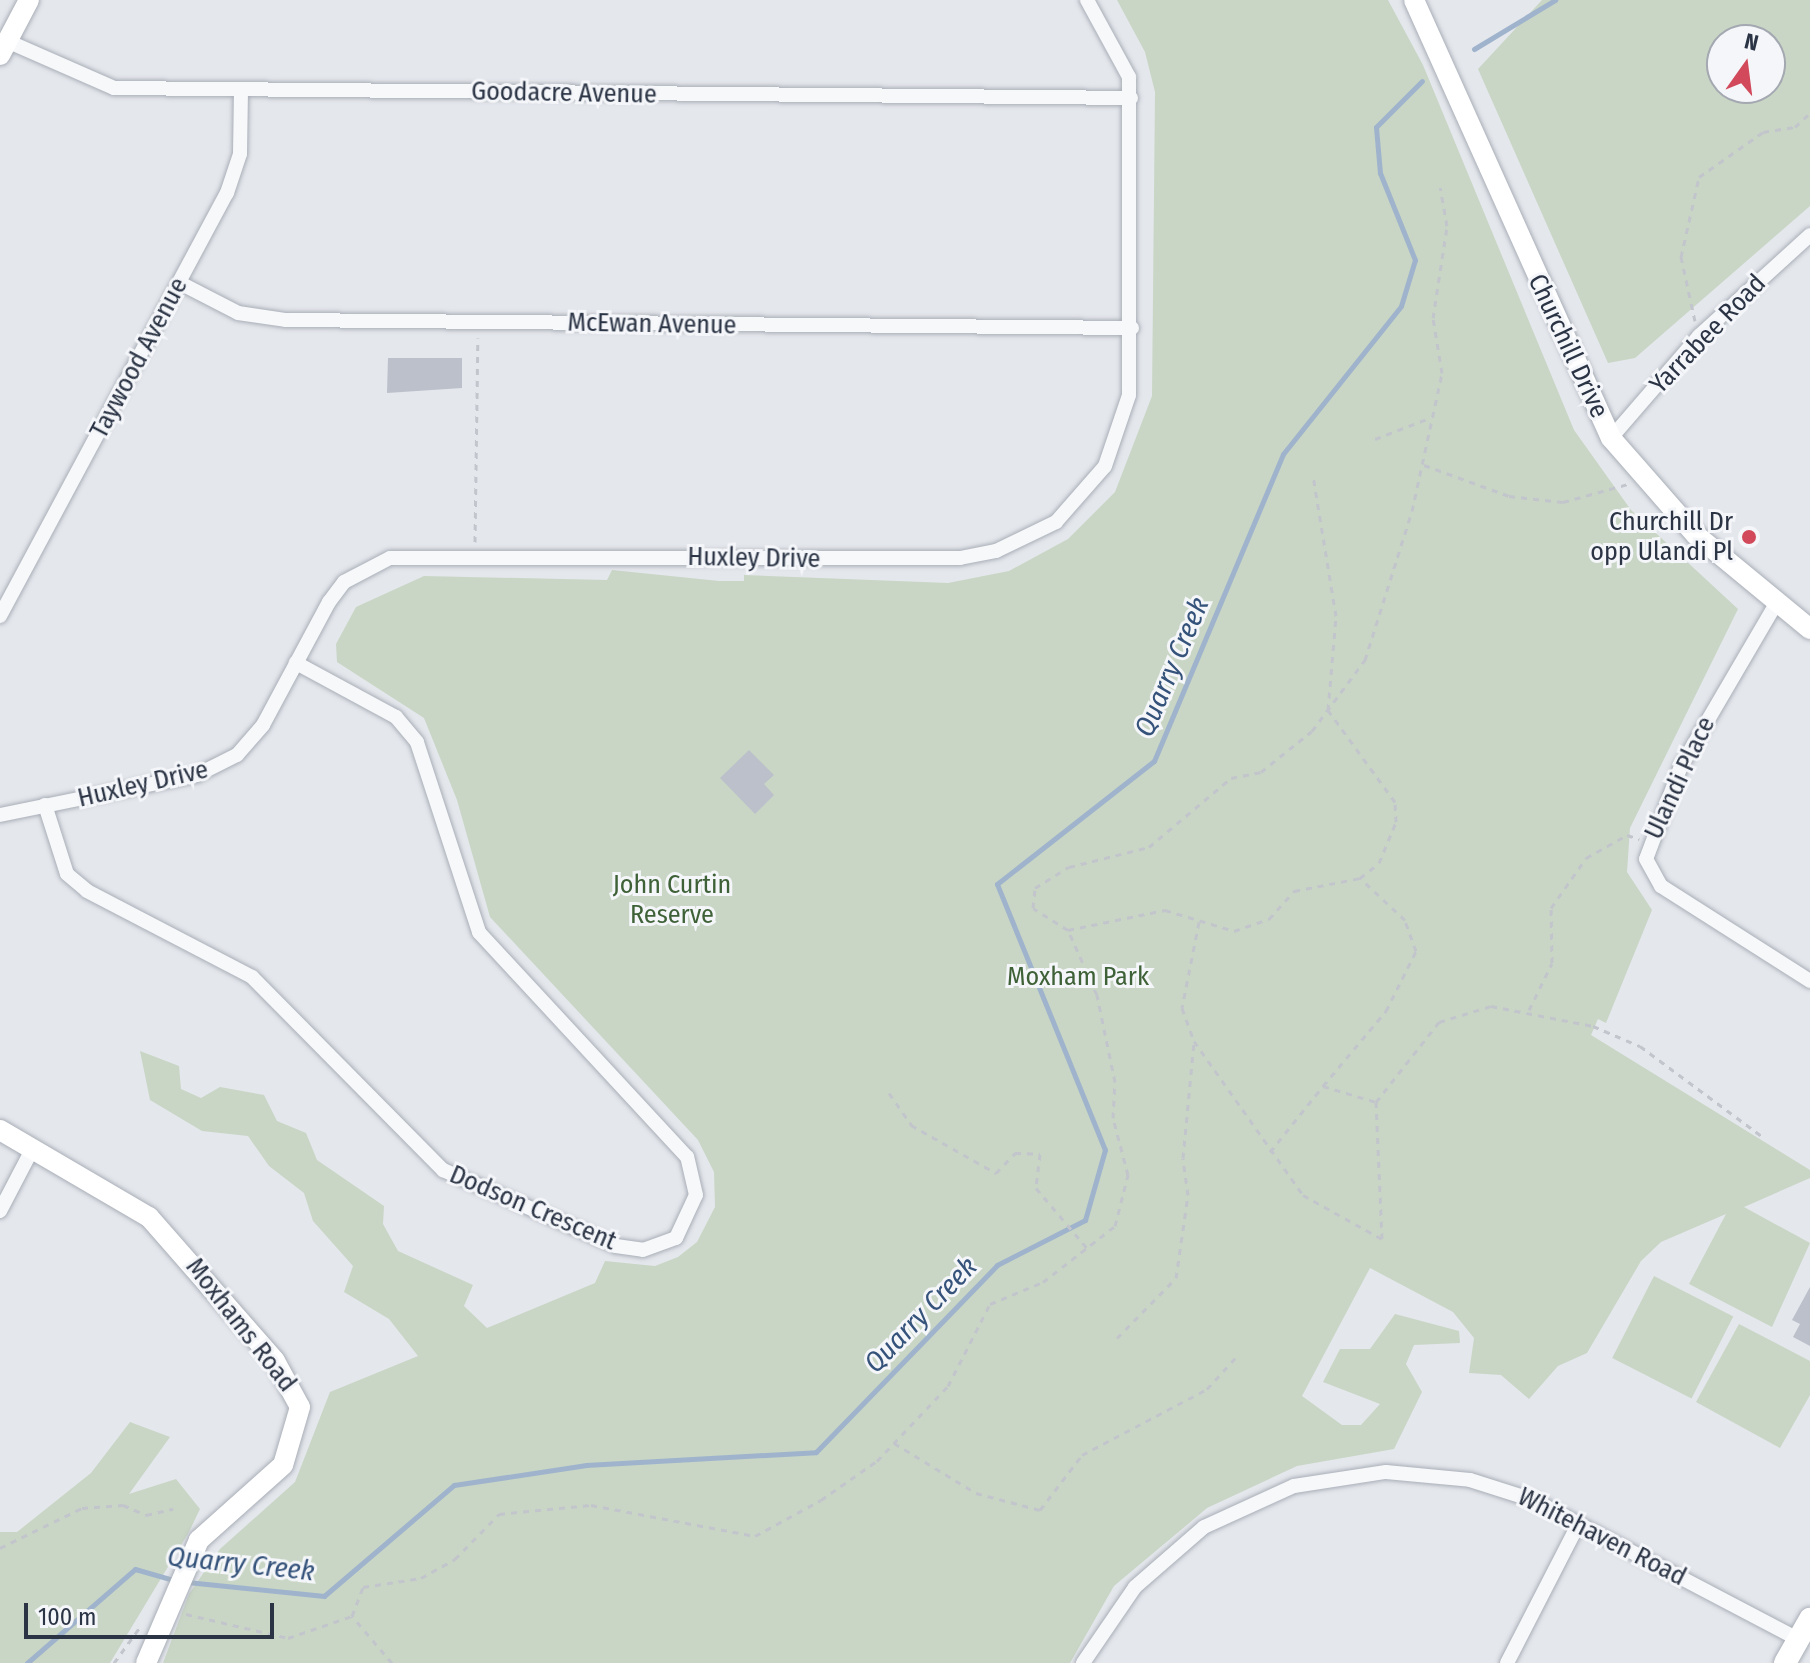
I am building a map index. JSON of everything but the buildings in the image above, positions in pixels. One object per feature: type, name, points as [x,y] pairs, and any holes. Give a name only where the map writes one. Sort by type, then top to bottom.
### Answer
[{"type":"main road","points":[[1785,1663],[1804,1629]]},
{"type":"street","points":[[4,48],[29,0]]},
{"type":"street","name":"Huxley Drive","points":[[0,815],[219,766],[263,725],[329,602],[366,569],[425,554],[924,560],[996,551],[1056,522],[1105,466],[1129,395],[1132,328],[1131,98],[1124,60],[1087,0]]},
{"type":"street","name":"Churchill Drive","points":[[1414,0],[1611,438],[1643,480],[1810,629]]},
{"type":"street","name":"Goodacre Avenue","points":[[4,48],[100,86],[1131,98]]},
{"type":"street","name":"Taywood Avenue","points":[[0,616],[180,283],[235,174],[241,90]]},
{"type":"street","name":"Yarrabee Road","points":[[1611,438],[1699,336],[1810,235]]},
{"type":"street","name":"McEwan Avenue","points":[[180,283],[258,318],[1132,328]]},
{"type":"street","name":"Ulandi Place","points":[[1777,602],[1696,738],[1647,842],[1650,873],[1661,886],[1810,981]]},
{"type":"street","name":"Dodson Crescent","points":[[45,805],[67,874],[87,891],[252,977],[443,1170],[616,1246],[643,1250],[676,1238],[696,1195],[687,1157],[479,932],[417,742],[396,717],[296,663]]},
{"type":"street","name":"Moxhams Road","points":[[0,1130],[103,1185],[161,1228],[275,1361],[297,1398],[299,1427],[283,1465],[259,1493],[212,1523],[194,1550],[146,1663]]},
{"type":"street","points":[[0,1211],[33,1148]]},
{"type":"street","name":"Whitehaven Road","points":[[1083,1663],[1121,1603],[1181,1544],[1230,1511],[1294,1486],[1360,1473],[1435,1474],[1508,1490],[1804,1629]]},
{"type":"street","points":[[1507,1663],[1579,1523]]},
{"type":"path","points":[[1699,336],[1681,257],[1699,177],[1763,132],[1795,127],[1810,113]]},
{"type":"path","points":[[352,1616],[363,1587],[421,1578],[455,1559],[499,1514],[591,1505],[755,1536],[821,1500],[894,1443],[948,1386],[990,1304],[1043,1282],[1115,1226],[1128,1175],[1097,995],[1068,930],[1033,908],[1035,888],[1069,867],[1149,847],[1231,778],[1261,772],[1328,710],[1365,660],[1422,464],[1427,419],[1442,373],[1433,318],[1447,226],[1440,188]]},
{"type":"path","points":[[475,554],[478,322]]},
{"type":"path","points":[[1375,439],[1427,419]]},
{"type":"path","points":[[1422,464],[1509,496],[1563,502],[1643,480]]},
{"type":"path","points":[[1068,930],[1165,910],[1234,931],[1269,919],[1294,891],[1360,878],[1379,863],[1396,822],[1395,802],[1328,710],[1336,616],[1313,475]]},
{"type":"path","points":[[1529,1010],[1552,963],[1551,908],[1577,870],[1627,835],[1647,842]]},
{"type":"path","points":[[1269,1152],[1386,1011],[1416,951],[1405,920],[1360,878]]},
{"type":"path","points":[[1199,922],[1182,1008],[1194,1041],[1238,1095],[1269,1152],[1303,1195],[1382,1239],[1376,1102],[1439,1022],[1491,1006],[1529,1010],[1640,1046],[1763,1137]]},
{"type":"path","points":[[1117,1338],[1176,1278],[1188,1195],[1183,1158],[1194,1041]]},
{"type":"path","points":[[1323,1086],[1376,1102]]},
{"type":"path","points":[[889,1093],[911,1125],[996,1173],[1015,1153],[1040,1154],[1036,1188],[1088,1249]]},
{"type":"path","points":[[894,1443],[976,1493],[1040,1510],[1082,1455],[1207,1389],[1238,1355]]},
{"type":"path","points":[[0,1548],[82,1508],[123,1505],[146,1515],[173,1509]]},
{"type":"path","points":[[170,1605],[288,1638],[352,1616]]},
{"type":"path","points":[[352,1616],[392,1663]]},
{"type":"path","points":[[114,1663],[144,1622]]},
{"type":"green space","name":"Moxham Park","points":[[1117,0],[1388,0],[1423,65],[1574,430],[1631,510],[1738,609],[1630,828],[1627,872],[1652,910],[1606,1023],[1598,1019],[1591,1035],[1810,1170],[1810,1178],[1744,1207],[1810,1243],[1772,1327],[1689,1284],[1726,1214],[1661,1242],[1641,1261],[1587,1353],[1558,1366],[1529,1399],[1501,1375],[1469,1373],[1474,1338],[1453,1312],[1370,1268],[1302,1396],[1342,1425],[1361,1425],[1380,1404],[1323,1382],[1340,1349],[1370,1349],[1395,1314],[1459,1331],[1460,1343],[1414,1345],[1406,1364],[1422,1392],[1394,1449],[1297,1466],[1207,1508],[1114,1586],[1070,1663],[163,1663],[189,1594],[220,1549],[295,1482],[330,1392],[418,1356],[389,1319],[344,1292],[353,1266],[313,1221],[304,1193],[269,1166],[248,1136],[202,1131],[150,1100],[140,1051],[179,1066],[181,1089],[201,1098],[220,1087],[264,1095],[277,1121],[306,1133],[317,1160],[384,1206],[383,1224],[398,1251],[473,1285],[464,1306],[487,1328],[595,1283],[605,1261],[655,1266],[678,1257],[697,1242],[715,1207],[714,1172],[698,1140],[490,917],[457,800],[424,718],[337,662],[336,644],[356,607],[424,576],[607,580],[612,570],[719,581],[744,581],[744,575],[948,583],[1009,571],[1068,539],[1115,492],[1152,396],[1155,92],[1145,52]]},
{"type":"green space","points":[[1542,0],[1810,0],[1810,206],[1635,358],[1608,363],[1478,69]]},
{"type":"green space","points":[[1654,1276],[1733,1316],[1692,1398],[1612,1358]]},
{"type":"green space","points":[[1739,1324],[1810,1361],[1810,1395],[1780,1448],[1696,1402]]},
{"type":"green space","points":[[130,1422],[170,1437],[129,1494],[176,1479],[200,1509],[189,1532],[110,1663],[0,1663],[0,1532],[17,1532],[91,1473]]},
{"type":"waterway","name":"Quarry Creek","points":[[1474,49],[1555,0]]},
{"type":"waterway","name":"Quarry Creek","points":[[187,1582],[324,1596],[454,1485],[586,1465],[816,1452],[997,1265],[1085,1220],[1105,1150],[997,884],[1154,761],[1283,454],[1401,306],[1415,260],[1380,173],[1376,127],[1422,81]]},
{"type":"waterway","name":"Quarry Creek","points":[[27,1663],[135,1569],[177,1581]]},
{"type":"place","name":"Churchill Dr opp Ulandi Pl","points":[[1749,537]]},
{"type":"park label","name":"John Curtin Reserve","points":[[672,900]]}]
